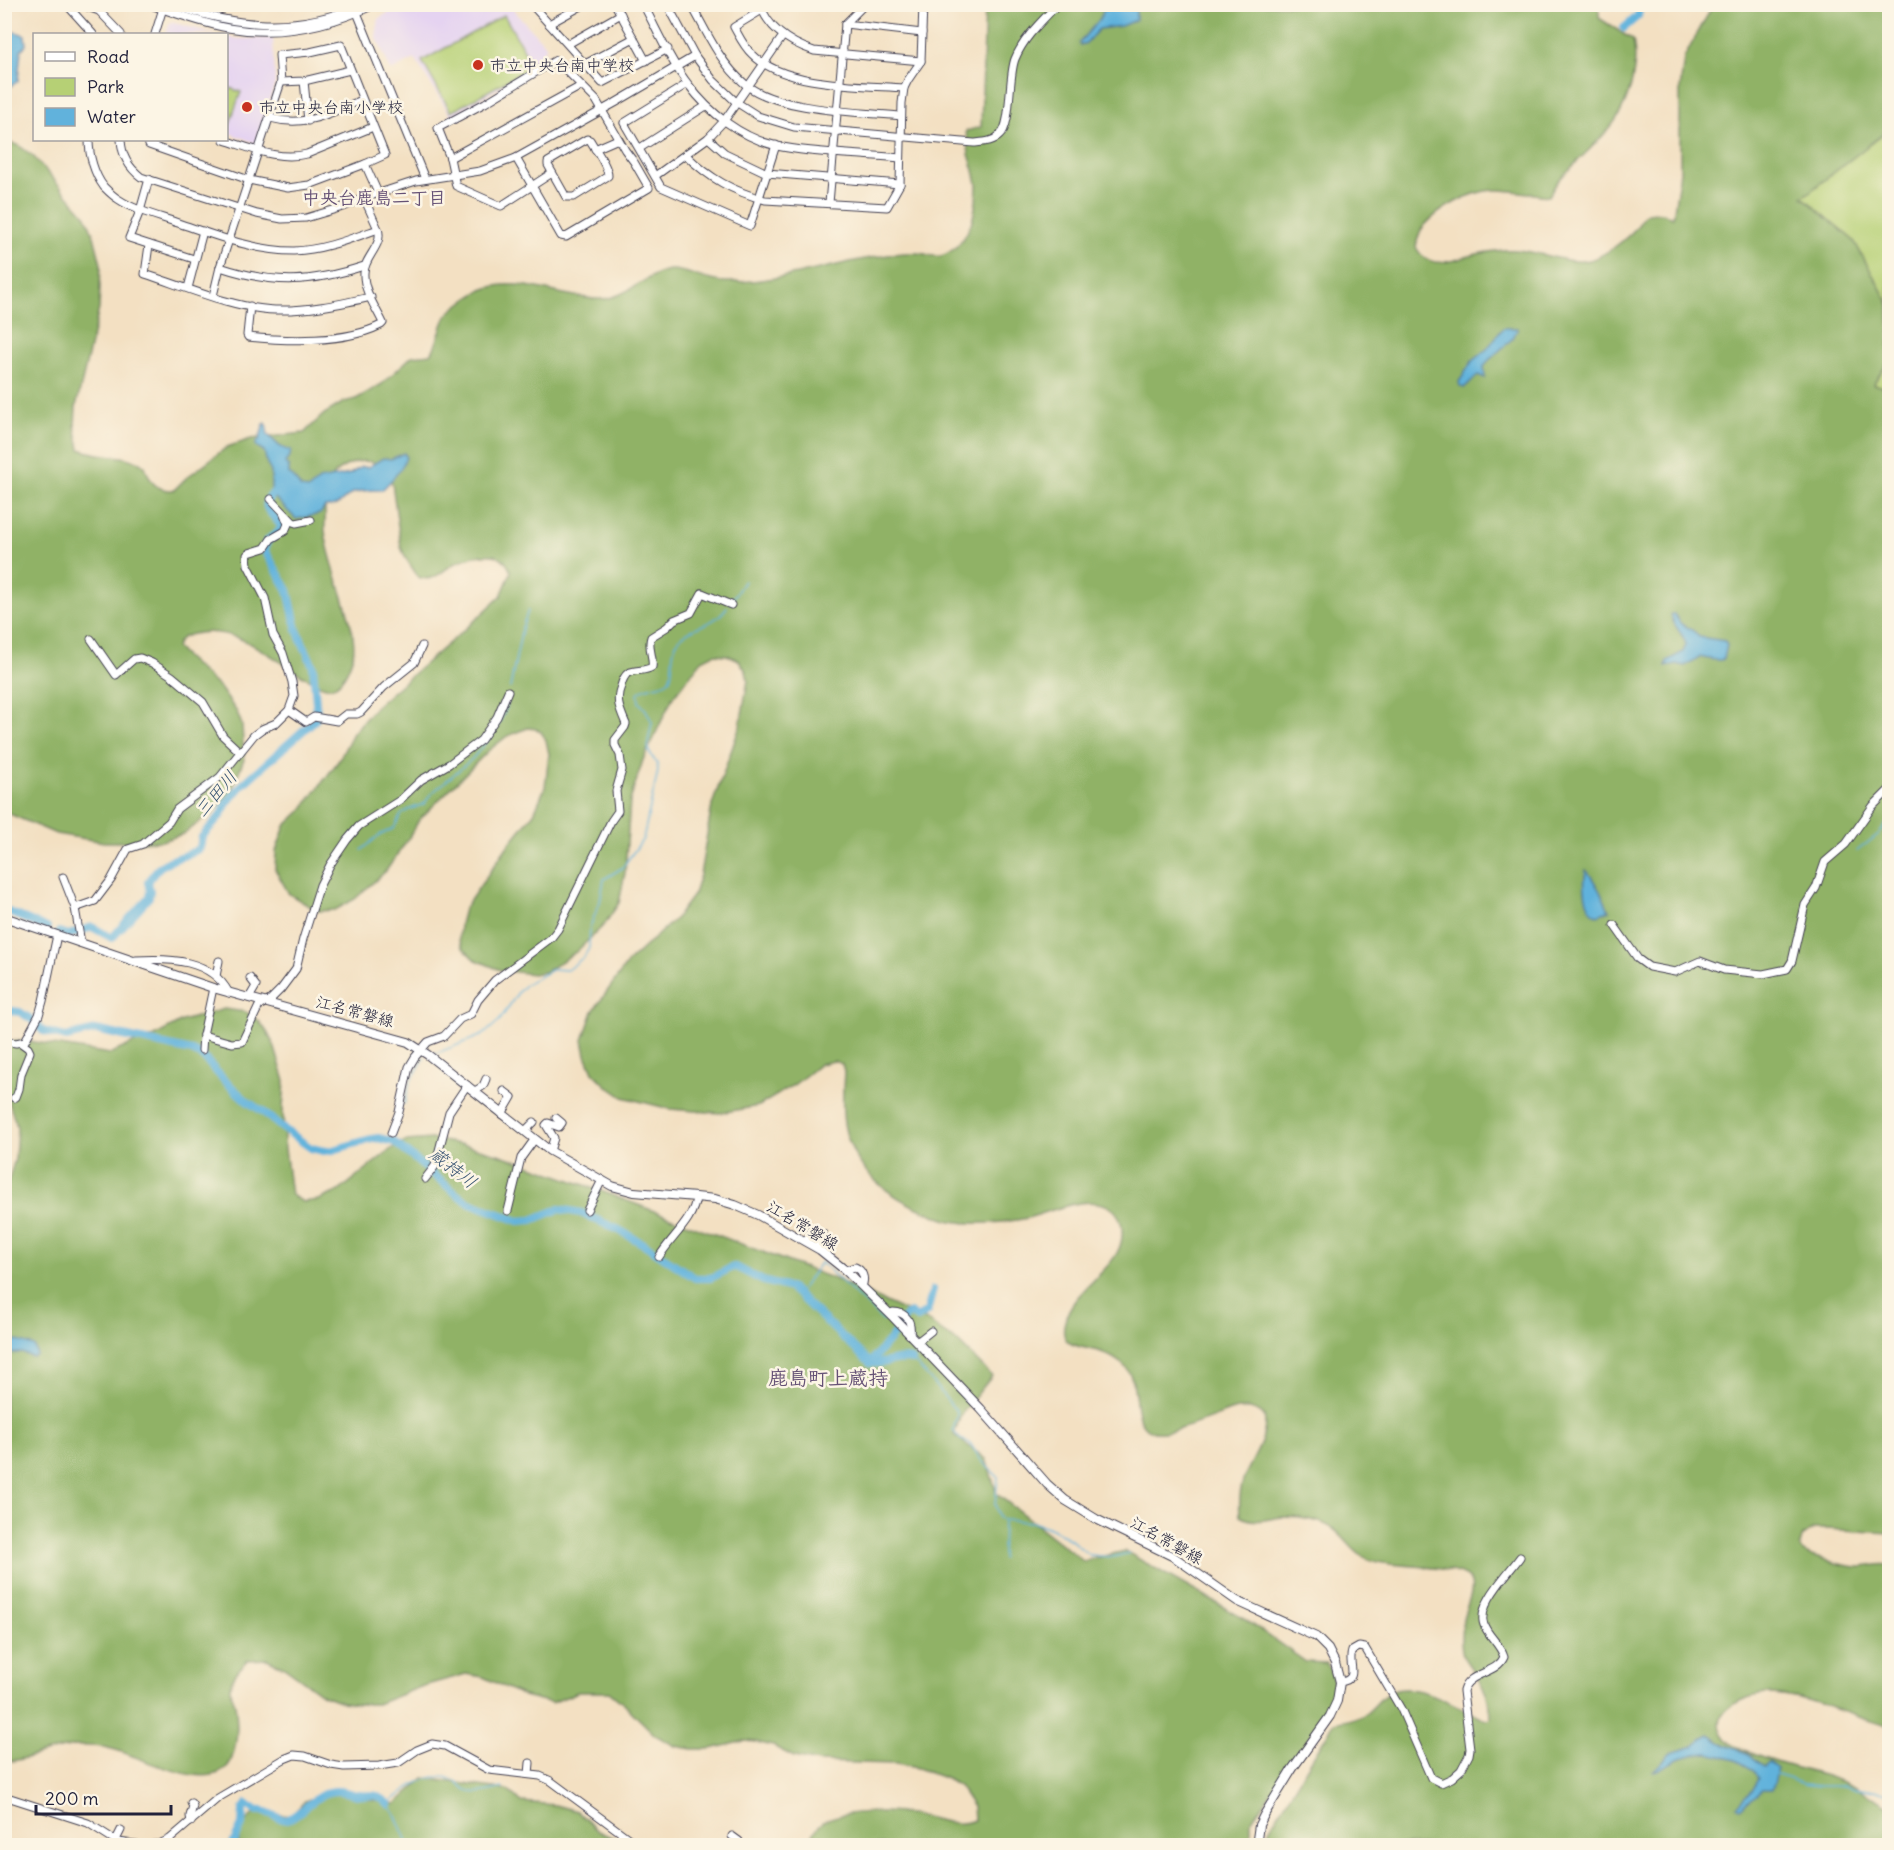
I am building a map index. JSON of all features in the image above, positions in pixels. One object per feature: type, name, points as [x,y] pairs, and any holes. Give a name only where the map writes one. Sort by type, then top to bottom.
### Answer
[{"type":"main road","name":"江名常磐線","points":[[4,918],[229,993],[408,1042],[475,1091],[534,1140],[612,1186],[634,1192],[715,1199],[758,1215],[806,1240],[845,1270],[890,1314],[903,1320],[910,1335],[981,1409],[1047,1484],[1065,1500],[1096,1519],[1174,1557],[1237,1601],[1316,1637],[1328,1649],[1340,1682]]},
{"type":"main road","points":[[1256,1845],[1259,1825],[1293,1768],[1330,1716],[1337,1701],[1340,1682]]},
{"type":"street","points":[[66,4],[92,33]]},
{"type":"street","points":[[148,4],[165,6],[208,23],[253,30],[289,30],[311,27],[358,7],[376,4]]},
{"type":"street","points":[[549,24],[585,4]]},
{"type":"street","points":[[615,4],[646,61]]},
{"type":"street","points":[[643,4],[687,84],[706,106],[724,121],[754,138],[776,146],[900,158]]},
{"type":"street","points":[[667,4],[695,56],[713,80],[736,102],[758,116],[794,127],[974,142],[991,141],[1002,134],[1007,123],[1012,69],[1016,58],[1024,42],[1058,4]]},
{"type":"street","points":[[707,4],[693,8],[712,44],[726,64],[748,86],[774,99],[795,105],[901,116]]},
{"type":"street","points":[[829,203],[845,24],[865,4]]},
{"type":"street","points":[[686,154],[711,177],[765,200],[887,207],[900,184],[901,116],[904,88],[921,61],[923,4]]},
{"type":"street","points":[[531,5],[602,83],[668,50]]},
{"type":"street","points":[[85,6],[99,11],[120,33]]},
{"type":"street","points":[[155,33],[165,6]]},
{"type":"street","points":[[358,7],[425,179]]},
{"type":"street","points":[[904,88],[793,77],[752,55],[734,27],[761,7],[771,24],[798,46],[814,51],[921,61]]},
{"type":"street","points":[[568,44],[621,14]]},
{"type":"street","points":[[845,24],[922,33]]},
{"type":"street","points":[[655,176],[708,138],[724,121],[783,36]]},
{"type":"street","points":[[585,64],[634,38]]},
{"type":"street","points":[[148,141],[149,145],[249,180],[279,187],[298,187],[319,182],[385,155],[341,45],[310,52],[279,55],[281,82],[258,150],[249,180],[240,209],[230,240],[220,267],[213,296]]},
{"type":"street","points":[[121,141],[126,162],[141,177],[240,209],[282,219],[306,218],[425,179],[480,171],[516,158],[695,56]]},
{"type":"street","points":[[516,158],[532,186],[561,236],[566,237],[650,188],[596,100],[556,60],[485,103],[438,128],[450,158],[456,186],[501,206],[532,186],[552,173]]},
{"type":"street","points":[[281,82],[304,81],[350,70]]},
{"type":"street","points":[[304,81],[308,121]]},
{"type":"street","points":[[687,84],[624,123],[661,187],[750,226],[776,146]]},
{"type":"street","points":[[450,158],[581,86]]},
{"type":"street","points":[[270,118],[296,123],[308,121],[362,100]]},
{"type":"street","points":[[639,148],[706,106]]},
{"type":"street","points":[[227,141],[276,156],[296,157],[373,127]]},
{"type":"street","points":[[708,138],[725,153],[767,173],[900,184]]},
{"type":"street","points":[[587,139],[590,140],[607,168],[608,176],[574,197],[566,197],[552,173],[548,165],[549,160],[587,139]]},
{"type":"street","points":[[595,149],[618,139]]},
{"type":"street","points":[[89,141],[93,164],[103,185],[117,199],[140,211],[230,240],[294,251],[322,248],[378,229]]},
{"type":"street","points":[[365,164],[378,194]]},
{"type":"street","points":[[149,180],[129,238],[194,259]]},
{"type":"street","points":[[220,267],[266,279],[295,281],[344,273],[364,266],[374,252],[379,238],[378,229],[364,198]]},
{"type":"street","points":[[188,288],[203,231]]},
{"type":"street","points":[[149,245],[145,274],[250,306],[273,310],[312,309],[371,297]]},
{"type":"street","points":[[250,306],[248,337],[271,340],[326,338],[352,334],[381,325],[383,323],[364,281],[364,266]]},
{"type":"street","points":[[271,499],[296,524],[310,520]]},
{"type":"street","points":[[75,908],[95,901],[111,880],[129,849],[150,838],[169,822],[177,809],[220,777],[254,735],[276,723],[289,710],[294,696],[292,681],[283,653],[273,634],[265,598],[248,565],[247,555],[265,548],[271,539],[287,529],[285,514]]},
{"type":"street","points":[[391,1133],[399,1112],[409,1067],[427,1054],[428,1042],[444,1036],[457,1021],[471,1014],[478,1000],[495,980],[551,938],[558,929],[618,811],[616,791],[622,770],[615,740],[626,723],[618,705],[618,693],[622,682],[628,674],[652,667],[649,645],[651,637],[674,620],[691,613],[702,592],[731,605]]},
{"type":"street","points":[[91,639],[116,675],[134,659],[140,658],[172,676],[203,702],[223,736],[240,752]]},
{"type":"street","points":[[289,710],[306,722],[314,717],[337,721],[346,714],[357,714],[388,683],[414,663],[422,646]]},
{"type":"street","points":[[203,1035],[232,1043],[242,1042],[259,1006],[270,1000],[281,989],[296,969],[320,885],[347,840],[359,826],[400,800],[420,780],[449,764],[481,740],[497,717],[508,691]]},
{"type":"street","points":[[1614,925],[1638,959],[1656,969],[1675,972],[1700,961],[1724,970],[1743,972],[1765,974],[1787,969],[1792,961],[1806,902],[1816,888],[1826,862],[1846,844],[1870,810],[1890,789]]},
{"type":"street","points":[[63,877],[75,908],[81,943]]},
{"type":"street","points":[[21,1043],[25,1041],[39,1015],[57,935]]},
{"type":"street","points":[[134,960],[167,960],[199,964],[216,976],[229,993]]},
{"type":"street","points":[[216,976],[219,961]]},
{"type":"street","points":[[249,998],[256,986],[250,978]]},
{"type":"street","points":[[202,1050],[213,988]]},
{"type":"street","points":[[4,1041],[21,1043],[30,1052],[14,1098]]},
{"type":"street","points":[[475,1091],[483,1086],[486,1079]]},
{"type":"street","points":[[425,1179],[435,1166],[449,1112],[467,1085]]},
{"type":"street","points":[[502,1114],[512,1097],[504,1091]]},
{"type":"street","points":[[550,1151],[554,1140],[546,1125],[559,1127],[562,1123],[556,1118]]},
{"type":"street","points":[[525,1131],[534,1122]]},
{"type":"street","points":[[508,1211],[521,1158],[534,1140]]},
{"type":"street","points":[[587,1210],[602,1180]]},
{"type":"street","points":[[659,1257],[686,1220],[696,1197]]},
{"type":"street","points":[[806,1240],[810,1230]]},
{"type":"street","points":[[817,1248],[823,1234]]},
{"type":"street","points":[[917,1342],[930,1331]]},
{"type":"street","points":[[1340,1682],[1345,1682],[1351,1677],[1352,1651],[1359,1647],[1365,1648],[1398,1702],[1431,1778],[1441,1783],[1449,1780],[1461,1770],[1470,1749],[1463,1691],[1465,1686],[1471,1680],[1501,1663],[1504,1657],[1501,1648],[1484,1624],[1484,1611],[1494,1589],[1520,1557]]},
{"type":"street","points":[[4,1796],[88,1823],[116,1840],[128,1844],[159,1844],[175,1836],[218,1798],[284,1759],[297,1755],[344,1767],[379,1766],[398,1763],[417,1750],[432,1744],[445,1746],[489,1770],[529,1774],[551,1781],[639,1845]]},
{"type":"street","points":[[529,1774],[530,1763]]},
{"type":"street","points":[[191,1803],[193,1806],[191,1822]]},
{"type":"street","points":[[116,1840],[121,1830]]},
{"type":"street","points":[[732,1836],[739,1841],[739,1845]]},
{"type":"shaded area","name":"市立中央台南中学校","points":[[403,5],[509,5],[547,47],[542,51],[550,58],[451,116],[415,59],[391,71],[376,36],[379,18]]},
{"type":"shaded area","points":[[170,22],[212,33],[166,33]]},
{"type":"shaded area","name":"市立中央台南小学校","points":[[228,37],[273,38],[275,83],[255,143],[228,132]]},
{"type":"green space","points":[[985,5],[1599,5],[1599,18],[1633,40],[1634,45],[1635,60],[1632,81],[1617,118],[1603,136],[1560,178],[1549,196],[1507,190],[1484,191],[1456,202],[1438,213],[1422,228],[1416,247],[1428,260],[1444,262],[1504,250],[1526,251],[1571,261],[1590,260],[1621,242],[1646,214],[1656,212],[1673,217],[1680,172],[1680,89],[1684,58],[1713,5],[1889,5],[1889,129],[1803,197],[1854,241],[1889,304],[1889,361],[1873,384],[1890,389],[1889,1533],[1814,1529],[1802,1536],[1799,1545],[1804,1553],[1836,1563],[1856,1567],[1889,1565],[1889,1727],[1811,1701],[1771,1694],[1749,1697],[1738,1702],[1723,1715],[1720,1723],[1722,1733],[1737,1747],[1766,1759],[1842,1782],[1887,1805],[1889,1807],[1889,1845],[1267,1845],[1269,1829],[1334,1723],[1362,1716],[1386,1694],[1401,1689],[1412,1689],[1437,1696],[1482,1718],[1491,1717],[1485,1692],[1462,1651],[1462,1623],[1472,1587],[1467,1577],[1446,1570],[1371,1560],[1359,1554],[1334,1529],[1312,1520],[1284,1517],[1256,1521],[1240,1516],[1242,1483],[1264,1432],[1264,1415],[1260,1413],[1246,1409],[1233,1410],[1168,1432],[1151,1431],[1144,1426],[1139,1419],[1135,1390],[1129,1372],[1122,1364],[1101,1352],[1076,1346],[1064,1336],[1065,1321],[1070,1309],[1077,1298],[1106,1268],[1120,1247],[1122,1236],[1120,1219],[1109,1207],[1098,1203],[1079,1203],[1023,1219],[969,1223],[942,1218],[903,1201],[880,1185],[853,1152],[844,1122],[844,1071],[842,1064],[834,1061],[820,1064],[795,1084],[759,1106],[720,1113],[670,1109],[623,1097],[593,1072],[583,1040],[593,1011],[628,962],[677,917],[694,894],[700,875],[712,805],[740,726],[748,680],[746,671],[739,660],[727,655],[714,654],[702,660],[673,697],[643,760],[630,801],[625,873],[619,903],[604,925],[576,952],[545,972],[533,974],[500,970],[474,959],[463,948],[459,940],[464,909],[509,844],[534,813],[545,787],[549,754],[546,740],[536,729],[528,728],[506,737],[488,751],[419,820],[386,871],[355,899],[335,910],[317,911],[289,894],[275,869],[276,851],[285,826],[301,811],[339,760],[353,733],[376,706],[501,596],[511,572],[500,557],[482,555],[457,562],[432,578],[418,577],[401,547],[392,483],[372,462],[352,463],[335,474],[328,485],[325,500],[326,540],[347,610],[354,646],[350,665],[340,681],[331,687],[321,685],[266,652],[238,638],[224,634],[209,632],[193,634],[183,638],[177,644],[176,647],[181,653],[220,688],[237,712],[242,725],[244,759],[231,792],[212,813],[183,834],[162,841],[104,842],[56,834],[5,812],[4,142],[18,145],[33,156],[86,216],[101,264],[99,309],[76,407],[75,426],[80,449],[137,462],[145,466],[155,485],[163,489],[174,490],[227,447],[251,439],[304,433],[324,414],[382,384],[412,356],[431,354],[448,314],[482,290],[497,286],[527,286],[573,296],[603,299],[621,294],[665,271],[679,271],[719,282],[746,281],[785,276],[895,254],[918,253],[940,256],[947,253],[957,246],[967,232],[976,205],[977,185],[966,131],[981,127]]},
{"type":"green space","points":[[504,15],[533,66],[451,112],[422,61]]},
{"type":"green space","points":[[228,87],[241,92],[228,128]]},
{"type":"green space","points":[[1889,129],[1889,304],[1854,241],[1803,197]]},
{"type":"green space","points":[[1889,361],[1889,389],[1872,384]]},
{"type":"green space","points":[[224,1009],[246,1012],[259,1021],[274,1045],[285,1081],[284,1141],[291,1195],[303,1202],[319,1200],[339,1191],[398,1144],[431,1139],[465,1145],[498,1154],[596,1189],[842,1282],[927,1321],[959,1343],[992,1376],[960,1416],[954,1435],[986,1459],[997,1494],[1083,1561],[1125,1551],[1246,1620],[1306,1662],[1327,1663],[1336,1687],[1325,1715],[1251,1821],[1251,1845],[810,1845],[811,1838],[820,1824],[841,1815],[865,1812],[901,1813],[959,1823],[974,1820],[973,1807],[959,1786],[917,1768],[896,1764],[818,1762],[794,1757],[773,1746],[756,1742],[744,1741],[711,1749],[675,1746],[655,1735],[609,1692],[578,1692],[552,1703],[524,1696],[483,1677],[466,1674],[423,1686],[377,1704],[359,1704],[342,1702],[323,1695],[284,1667],[267,1659],[248,1660],[231,1683],[230,1689],[235,1704],[237,1724],[236,1738],[232,1758],[224,1770],[211,1775],[176,1772],[112,1749],[95,1746],[68,1747],[5,1762],[4,1194],[15,1159],[17,1127],[5,1091],[5,1047],[14,1041],[35,1042],[110,1054],[153,1037],[182,1021]]},
{"type":"green space","points":[[424,1778],[507,1790],[522,1802],[555,1805],[577,1811],[598,1831],[629,1845],[238,1845],[242,1824],[256,1812],[291,1816],[305,1801],[336,1789],[396,1804]]},
{"type":"water","points":[[1118,5],[1142,5],[1136,9],[1136,20],[1121,26],[1099,29],[1086,43],[1080,45],[1079,43],[1099,20],[1104,10]]},
{"type":"water","points":[[5,32],[25,35],[26,45],[21,50],[18,81],[5,90]]},
{"type":"water","points":[[1503,328],[1517,328],[1517,330],[1513,338],[1487,362],[1484,367],[1485,378],[1478,375],[1464,388],[1460,386],[1459,382],[1472,361],[1487,349]]},
{"type":"water","points":[[266,423],[268,435],[281,447],[291,450],[285,463],[289,467],[289,474],[301,488],[309,489],[319,480],[350,474],[383,458],[391,459],[404,453],[405,460],[397,474],[382,490],[351,494],[337,505],[325,507],[320,514],[296,519],[271,494],[271,472],[264,451],[256,446]]},
{"type":"water","points":[[1671,614],[1674,614],[1681,624],[1693,630],[1699,637],[1725,641],[1727,645],[1724,659],[1699,657],[1685,666],[1676,664],[1666,667],[1667,661],[1683,652],[1686,645]]},
{"type":"water","points":[[1586,870],[1599,889],[1609,911],[1597,915],[1589,907],[1585,889]]},
{"type":"water","points":[[5,1333],[15,1340],[34,1346],[37,1355],[32,1357],[22,1353],[5,1354]]},
{"type":"water","points":[[1709,1734],[1726,1745],[1749,1754],[1762,1765],[1769,1762],[1778,1769],[1772,1790],[1762,1790],[1740,1808],[1737,1806],[1751,1791],[1758,1779],[1754,1770],[1736,1760],[1709,1753],[1680,1758],[1653,1771],[1671,1753],[1694,1746]]},
{"type":"waterway","points":[[1624,28],[1638,16],[1640,4]]},
{"type":"waterway","name":"三田川","points":[[278,488],[266,504],[282,528],[268,540],[265,551],[288,590],[297,630],[313,666],[317,715]]},
{"type":"waterway","points":[[730,603],[744,581]]},
{"type":"waterway","points":[[432,1055],[483,1035],[500,1020],[526,984],[553,969],[567,970],[584,957],[589,948],[590,927],[600,902],[604,879],[622,868],[643,839],[658,771],[657,764],[649,752],[648,743],[652,722],[639,702],[638,693],[668,681],[674,649],[681,637],[711,622],[727,607]]},
{"type":"waterway","points":[[510,688],[522,628],[528,611]]},
{"type":"waterway","points":[[362,850],[378,836],[394,828],[401,815],[424,804],[432,793],[472,759],[495,731],[507,702]]},
{"type":"waterway","name":"三田川","points":[[59,932],[69,935],[92,927],[112,938],[149,897],[148,882],[154,873],[166,863],[200,848],[202,837],[242,785],[316,719]]},
{"type":"waterway","points":[[1857,851],[1880,833],[1890,820]]},
{"type":"waterway","name":"三田川","points":[[4,910],[47,928]]},
{"type":"waterway","name":"蔵持川","points":[[4,1010],[20,1012],[43,1031],[66,1037],[96,1030],[192,1051],[203,1057],[248,1102],[311,1148],[324,1151],[333,1150],[378,1138],[394,1142],[470,1203],[519,1221],[532,1220],[559,1209],[581,1213],[619,1230],[695,1278],[711,1278],[736,1267],[763,1281],[790,1288],[870,1363],[912,1360]]},
{"type":"waterway","points":[[404,1104],[410,1082],[425,1057]]},
{"type":"waterway","points":[[392,1141],[395,1131]]},
{"type":"waterway","points":[[798,1294],[821,1262],[883,1321],[887,1317]]},
{"type":"waterway","points":[[870,1363],[896,1332],[903,1319],[910,1313],[917,1318],[927,1312],[933,1290]]},
{"type":"waterway","points":[[904,1312],[910,1313]]},
{"type":"waterway","points":[[912,1360],[957,1412],[953,1430],[960,1439],[970,1443],[981,1460],[998,1477],[995,1504],[999,1517],[1003,1520],[1032,1522],[1053,1529],[1089,1555],[1113,1557],[1129,1553]]},
{"type":"waterway","points":[[1002,1559],[1003,1521]]},
{"type":"waterway","points":[[1775,1774],[1803,1784],[1844,1786],[1854,1790],[1875,1789],[1890,1794]]},
{"type":"waterway","points":[[409,1846],[389,1804],[417,1783],[434,1777],[443,1777],[454,1780],[465,1790],[471,1792],[503,1788]]},
{"type":"waterway","points":[[232,1846],[242,1825],[243,1810],[247,1804],[255,1811],[264,1811],[287,1820],[328,1792],[341,1791],[377,1796],[389,1804]]},
{"type":"place","name":"市立中央台南中学校","points":[[478,65]]},
{"type":"place","name":"市立中央台南小学校","points":[[247,107]]},
{"type":"district","name":"中央台鹿島二丁目","points":[[374,198]]},
{"type":"district","name":"鹿島町上蔵持","points":[[828,1378]]}]
